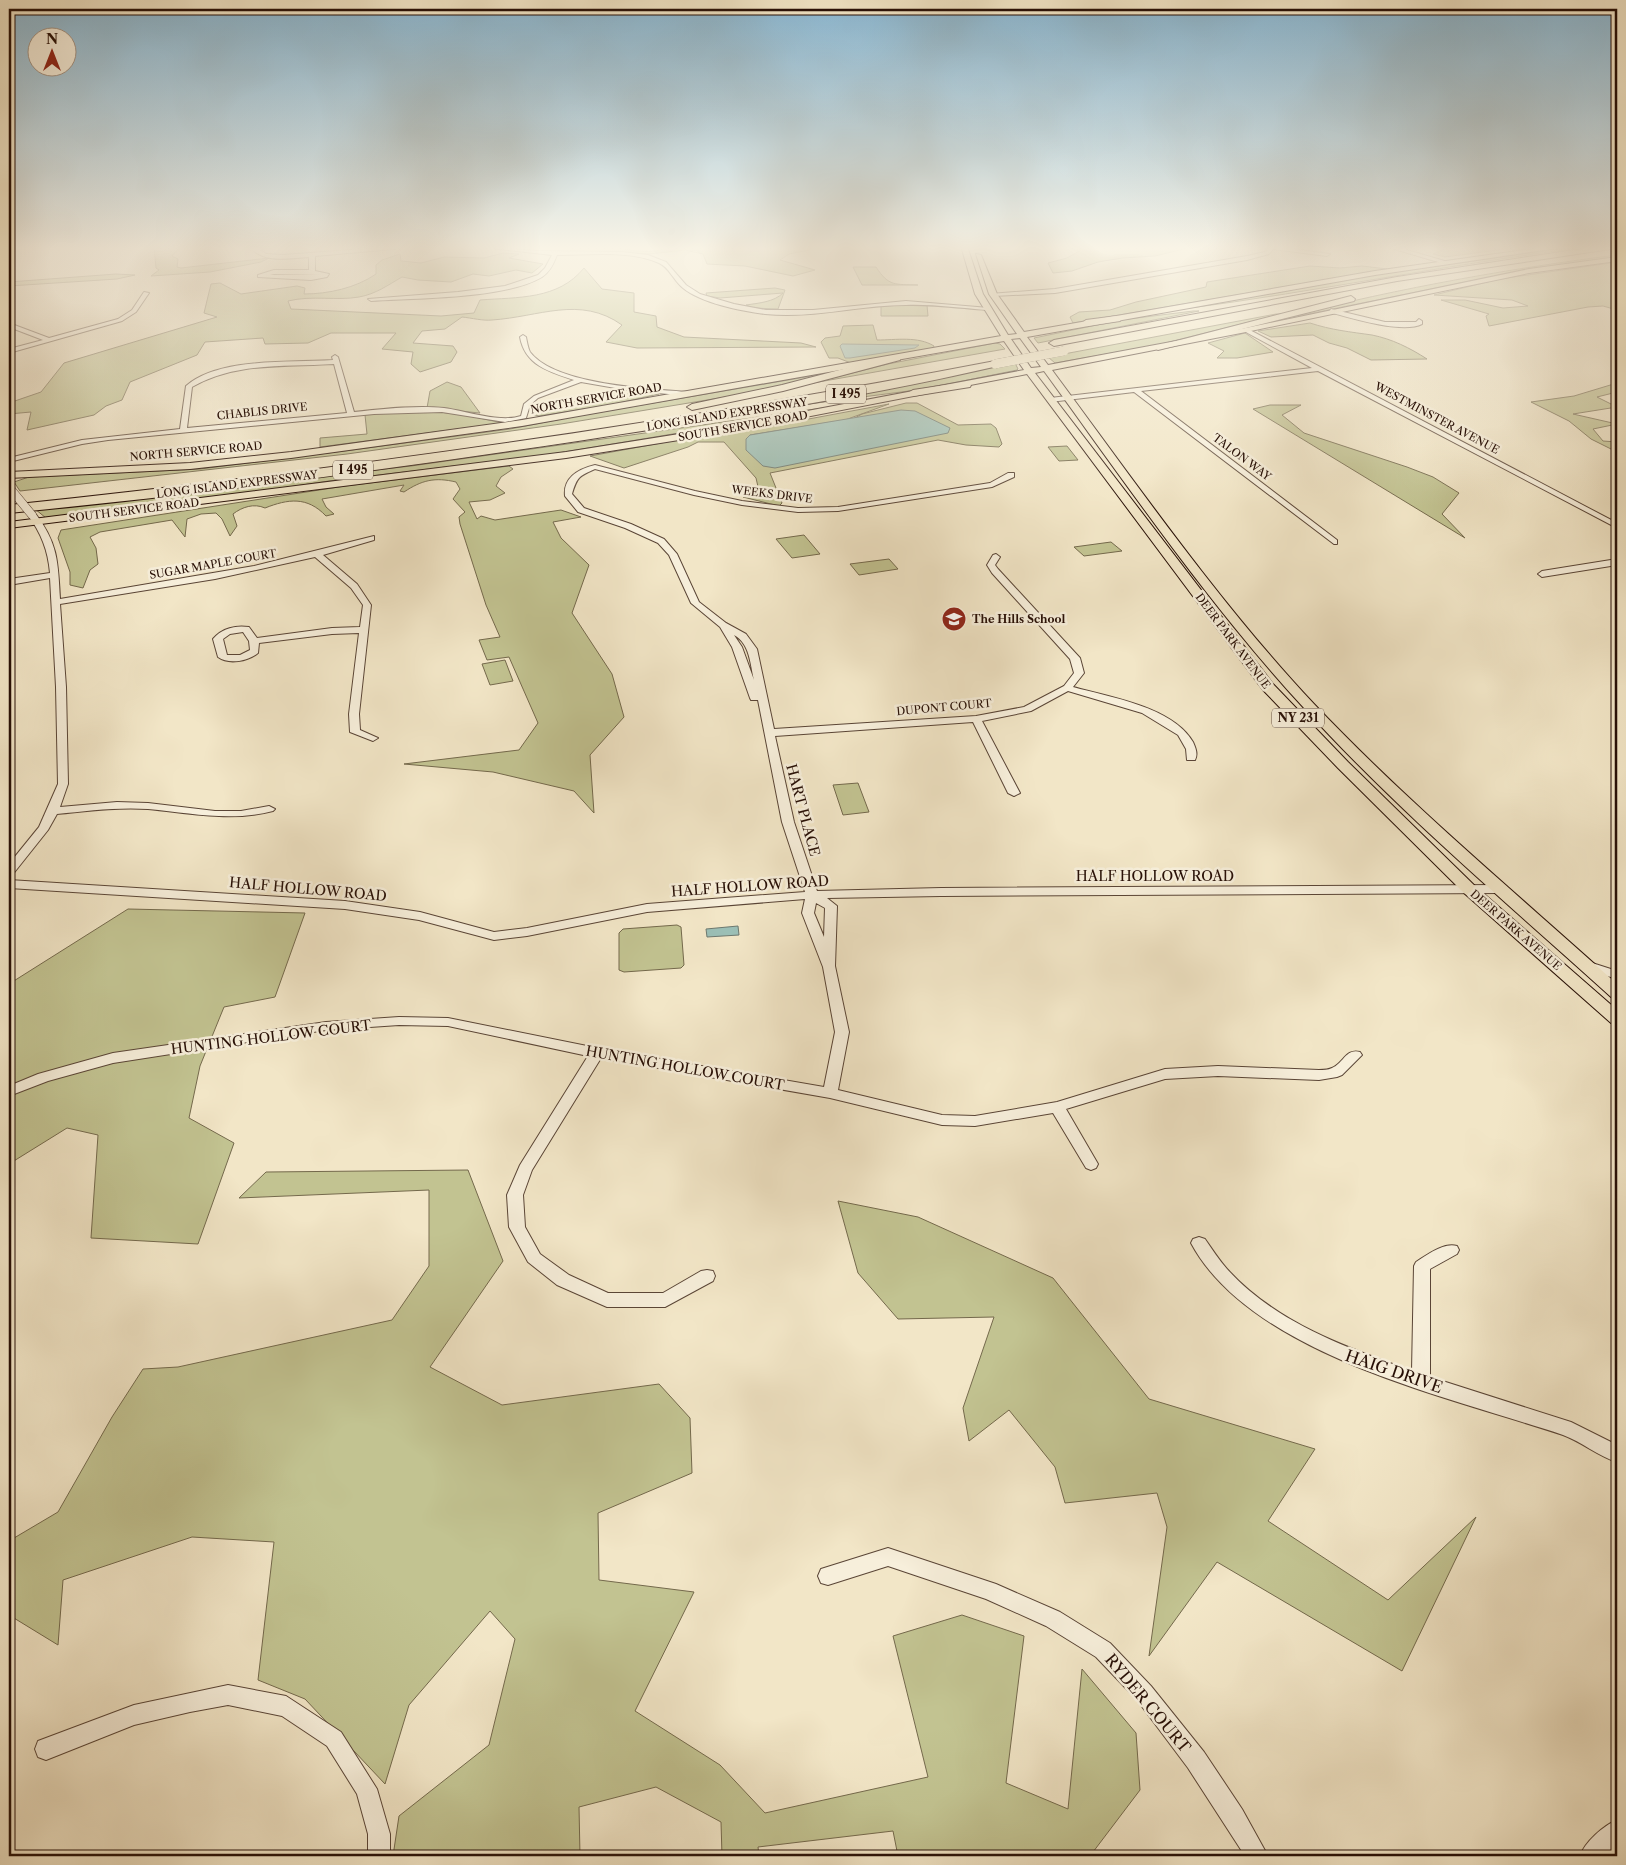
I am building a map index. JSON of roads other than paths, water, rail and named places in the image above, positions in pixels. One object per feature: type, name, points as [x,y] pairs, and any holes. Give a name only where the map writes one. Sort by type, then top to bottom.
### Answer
[{"type":"highway","points":[[890,373],[1106,333]]},
{"type":"highway","name":"LONG ISLAND EXPRESSWAY","points":[[9,509],[410,463],[846,394],[1160,333]]},
{"type":"highway","points":[[1158,346],[1210,333]]},
{"type":"highway","points":[[650,416],[783,388],[898,358]]},
{"type":"highway","name":"LONG ISLAND EXPRESSWAY","points":[[171,479],[468,443],[650,416],[860,379]]},
{"type":"highway","points":[[696,419],[856,401],[966,385]]},
{"type":"highway","points":[[9,496],[34,494]]},
{"type":"main road","name":"DEER PARK AVENUE","points":[[1002,333],[1050,400],[1268,687],[1343,765],[1470,890],[1617,1019]]},
{"type":"main road","name":"NORTH SERVICE ROAD","points":[[9,476],[190,466],[291,455],[522,423],[898,358],[1028,333]]},
{"type":"main road","name":"SOUTH SERVICE ROAD","points":[[9,525],[35,518],[566,455],[761,423],[1229,333]]},
{"type":"main road","name":"DEER PARK AVENUE","points":[[1022,334],[1223,604],[1254,644],[1318,716],[1386,785],[1499,889],[1617,993]]},
{"type":"main road","points":[[1206,605],[1223,604]]},
{"type":"street","points":[[30,333],[49,340]]},
{"type":"street","points":[[9,351],[74,333]]},
{"type":"street","name":"WESTMINSTER AVENUE","points":[[1252,333],[1617,526]]},
{"type":"street","points":[[523,337],[526,350],[539,362],[580,380],[628,389],[689,394]]},
{"type":"street","points":[[183,430],[188,386],[203,377],[236,368],[336,359],[351,413]]},
{"type":"street","points":[[1050,400],[1318,369]]},
{"type":"street","name":"CHABLIS DRIVE","points":[[9,460],[82,442],[351,413],[442,410],[505,420],[519,419],[524,417],[527,404],[536,397],[580,380]]},
{"type":"street","name":"TALON WAY","points":[[1136,391],[1334,542]]},
{"type":"street","name":"WEEKS DRIVE","points":[[590,468],[602,468],[659,484],[742,503],[818,511],[992,485],[1011,475]]},
{"type":"street","name":"HART PLACE","points":[[590,468],[579,473],[572,480],[568,494],[572,502],[581,510],[593,516],[628,526],[661,541],[673,554],[695,603],[723,625],[736,647],[768,733],[788,822],[812,895]]},
{"type":"street","points":[[9,487],[44,531],[53,558],[62,687],[63,784],[53,811],[44,828],[9,871]]},
{"type":"street","name":"SUGAR MAPLE COURT","points":[[56,602],[144,588],[318,555],[371,538]]},
{"type":"street","points":[[318,555],[363,597],[367,605],[367,618],[354,714],[355,732],[373,738]]},
{"type":"street","points":[[996,557],[991,565],[995,571],[1075,658],[1079,673],[1068,688],[1146,712],[1182,733],[1191,748],[1192,758]]},
{"type":"street","points":[[1542,574],[1617,562]]},
{"type":"street","points":[[9,582],[54,575]]},
{"type":"street","points":[[254,641],[332,631],[364,630]]},
{"type":"street","name":"DUPONT COURT","points":[[768,733],[976,719],[1027,709],[1068,688]]},
{"type":"street","points":[[976,719],[1014,793]]},
{"type":"street","points":[[53,811],[117,805],[148,806],[216,814],[241,814],[269,810]]},
{"type":"street","name":"HALF HOLLOW ROAD","points":[[9,884],[352,906],[420,916],[494,936],[527,932],[647,908],[812,895],[941,892],[1499,889]]},
{"type":"street","points":[[829,967],[831,906],[812,895],[808,913],[829,967],[842,1032],[830,1093]]},
{"type":"street","points":[[1586,965],[1617,975]]},
{"type":"street","name":"HUNTING HOLLOW COURT","points":[[9,1091],[43,1077],[113,1058],[326,1026],[390,1022],[448,1022],[597,1053],[830,1093],[942,1120],[975,1122],[1057,1107],[1165,1074],[1218,1071],[1320,1075],[1337,1072],[1355,1055]]},
{"type":"street","points":[[597,1053],[524,1169],[515,1195],[517,1228],[534,1258],[563,1280],[607,1300],[665,1300],[707,1276]]},
{"type":"street","points":[[1057,1107],[1091,1164]]},
{"type":"street","name":"HAIG DRIVE","points":[[1199,1243],[1222,1274],[1253,1302],[1299,1333],[1347,1355],[1421,1382],[1571,1430],[1617,1454]]},
{"type":"street","points":[[1421,1382],[1422,1266],[1451,1250]]},
{"type":"street","name":"RYDER COURT","points":[[828,1576],[888,1557],[989,1591],[1053,1619],[1103,1650],[1144,1693],[1196,1760],[1234,1817],[1257,1856]]},
{"type":"street","points":[[46,1750],[134,1716],[199,1700],[228,1696],[286,1706],[334,1739],[366,1789],[379,1834],[378,1856]]},
{"type":"street","points":[[1591,1856],[1617,1831]]},
{"type":"water","points":[[842,344],[919,345],[915,348],[845,358],[840,346]]},
{"type":"water","points":[[901,410],[915,411],[950,428],[948,433],[775,468],[763,466],[746,450],[746,439],[750,435]]},
{"type":"water","points":[[738,926],[739,935],[707,937],[706,929]]},
{"type":"place","name":"The Hills School","points":[[954,619]]}]
